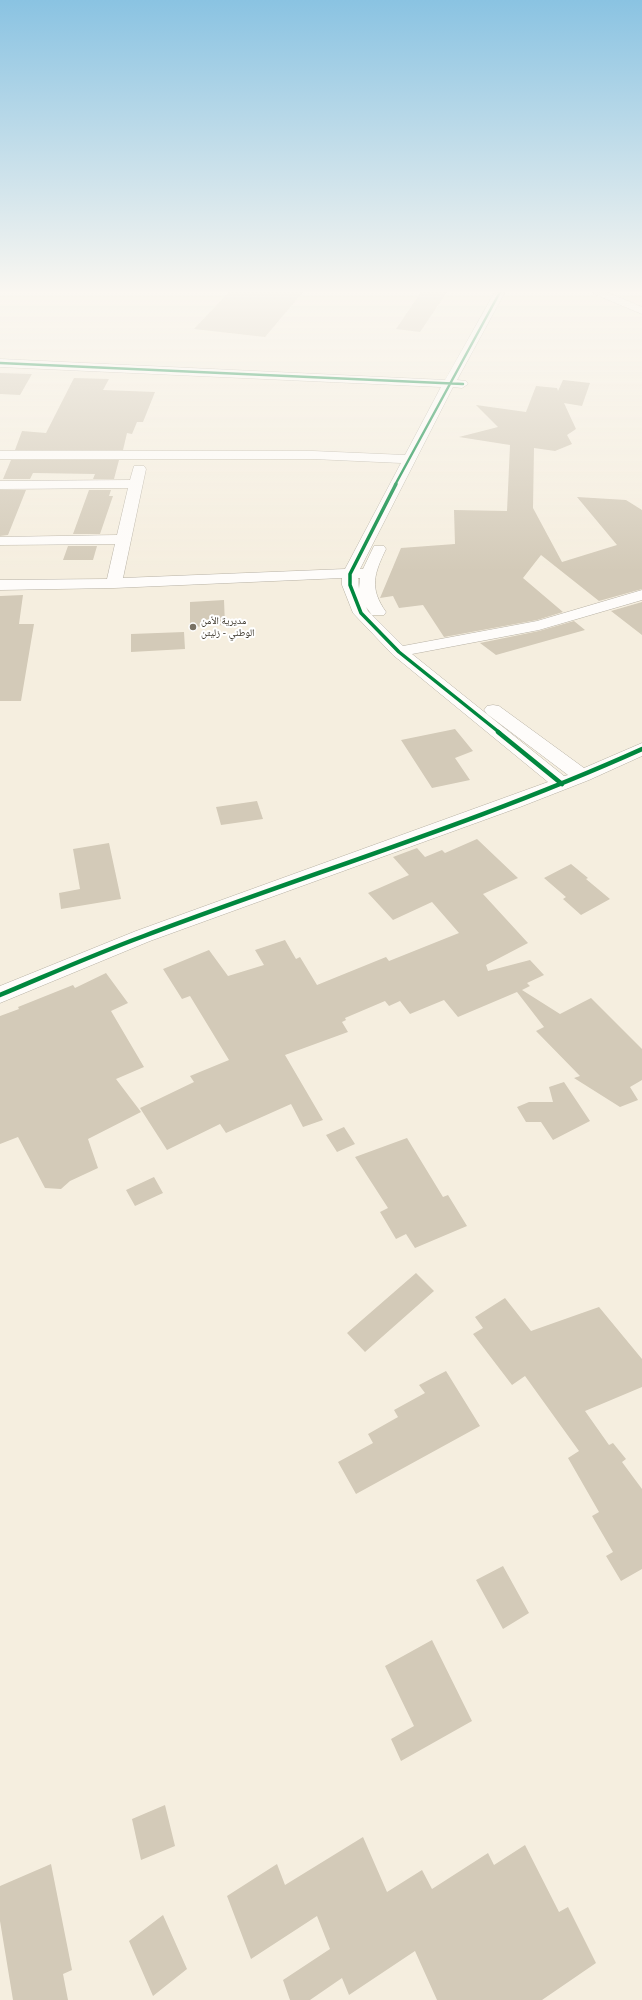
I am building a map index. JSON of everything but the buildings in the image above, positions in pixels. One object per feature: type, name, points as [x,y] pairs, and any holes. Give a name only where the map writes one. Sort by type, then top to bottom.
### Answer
[{"type":"street","points":[[420,385],[454,387]]},
{"type":"street","points":[[454,387],[408,460],[350,574],[350,585],[361,614],[399,652],[562,784]]},
{"type":"street","points":[[454,387],[423,460],[367,573],[366,587],[377,611],[416,649],[463,688],[582,776]]},
{"type":"street","points":[[114,583],[142,455]]},
{"type":"street","points":[[1,457],[313,455],[408,460]]},
{"type":"street","points":[[0,485],[136,484]]},
{"type":"street","points":[[0,541],[124,539]]},
{"type":"street","points":[[0,585],[114,583],[367,573]]},
{"type":"street","points":[[399,652],[539,625],[642,595]]},
{"type":"street","points":[[0,995],[143,936],[513,803],[639,755]]},
{"type":"cycle path","points":[[448,385],[366,541],[350,574],[350,585],[361,613],[399,652],[562,784]]},
{"type":"cycle path","points":[[0,995],[143,936],[513,803],[582,776],[642,749]]},
{"type":"place","name":"مديرية الأمن الوطني - زليتن","points":[[193,627]]}]
